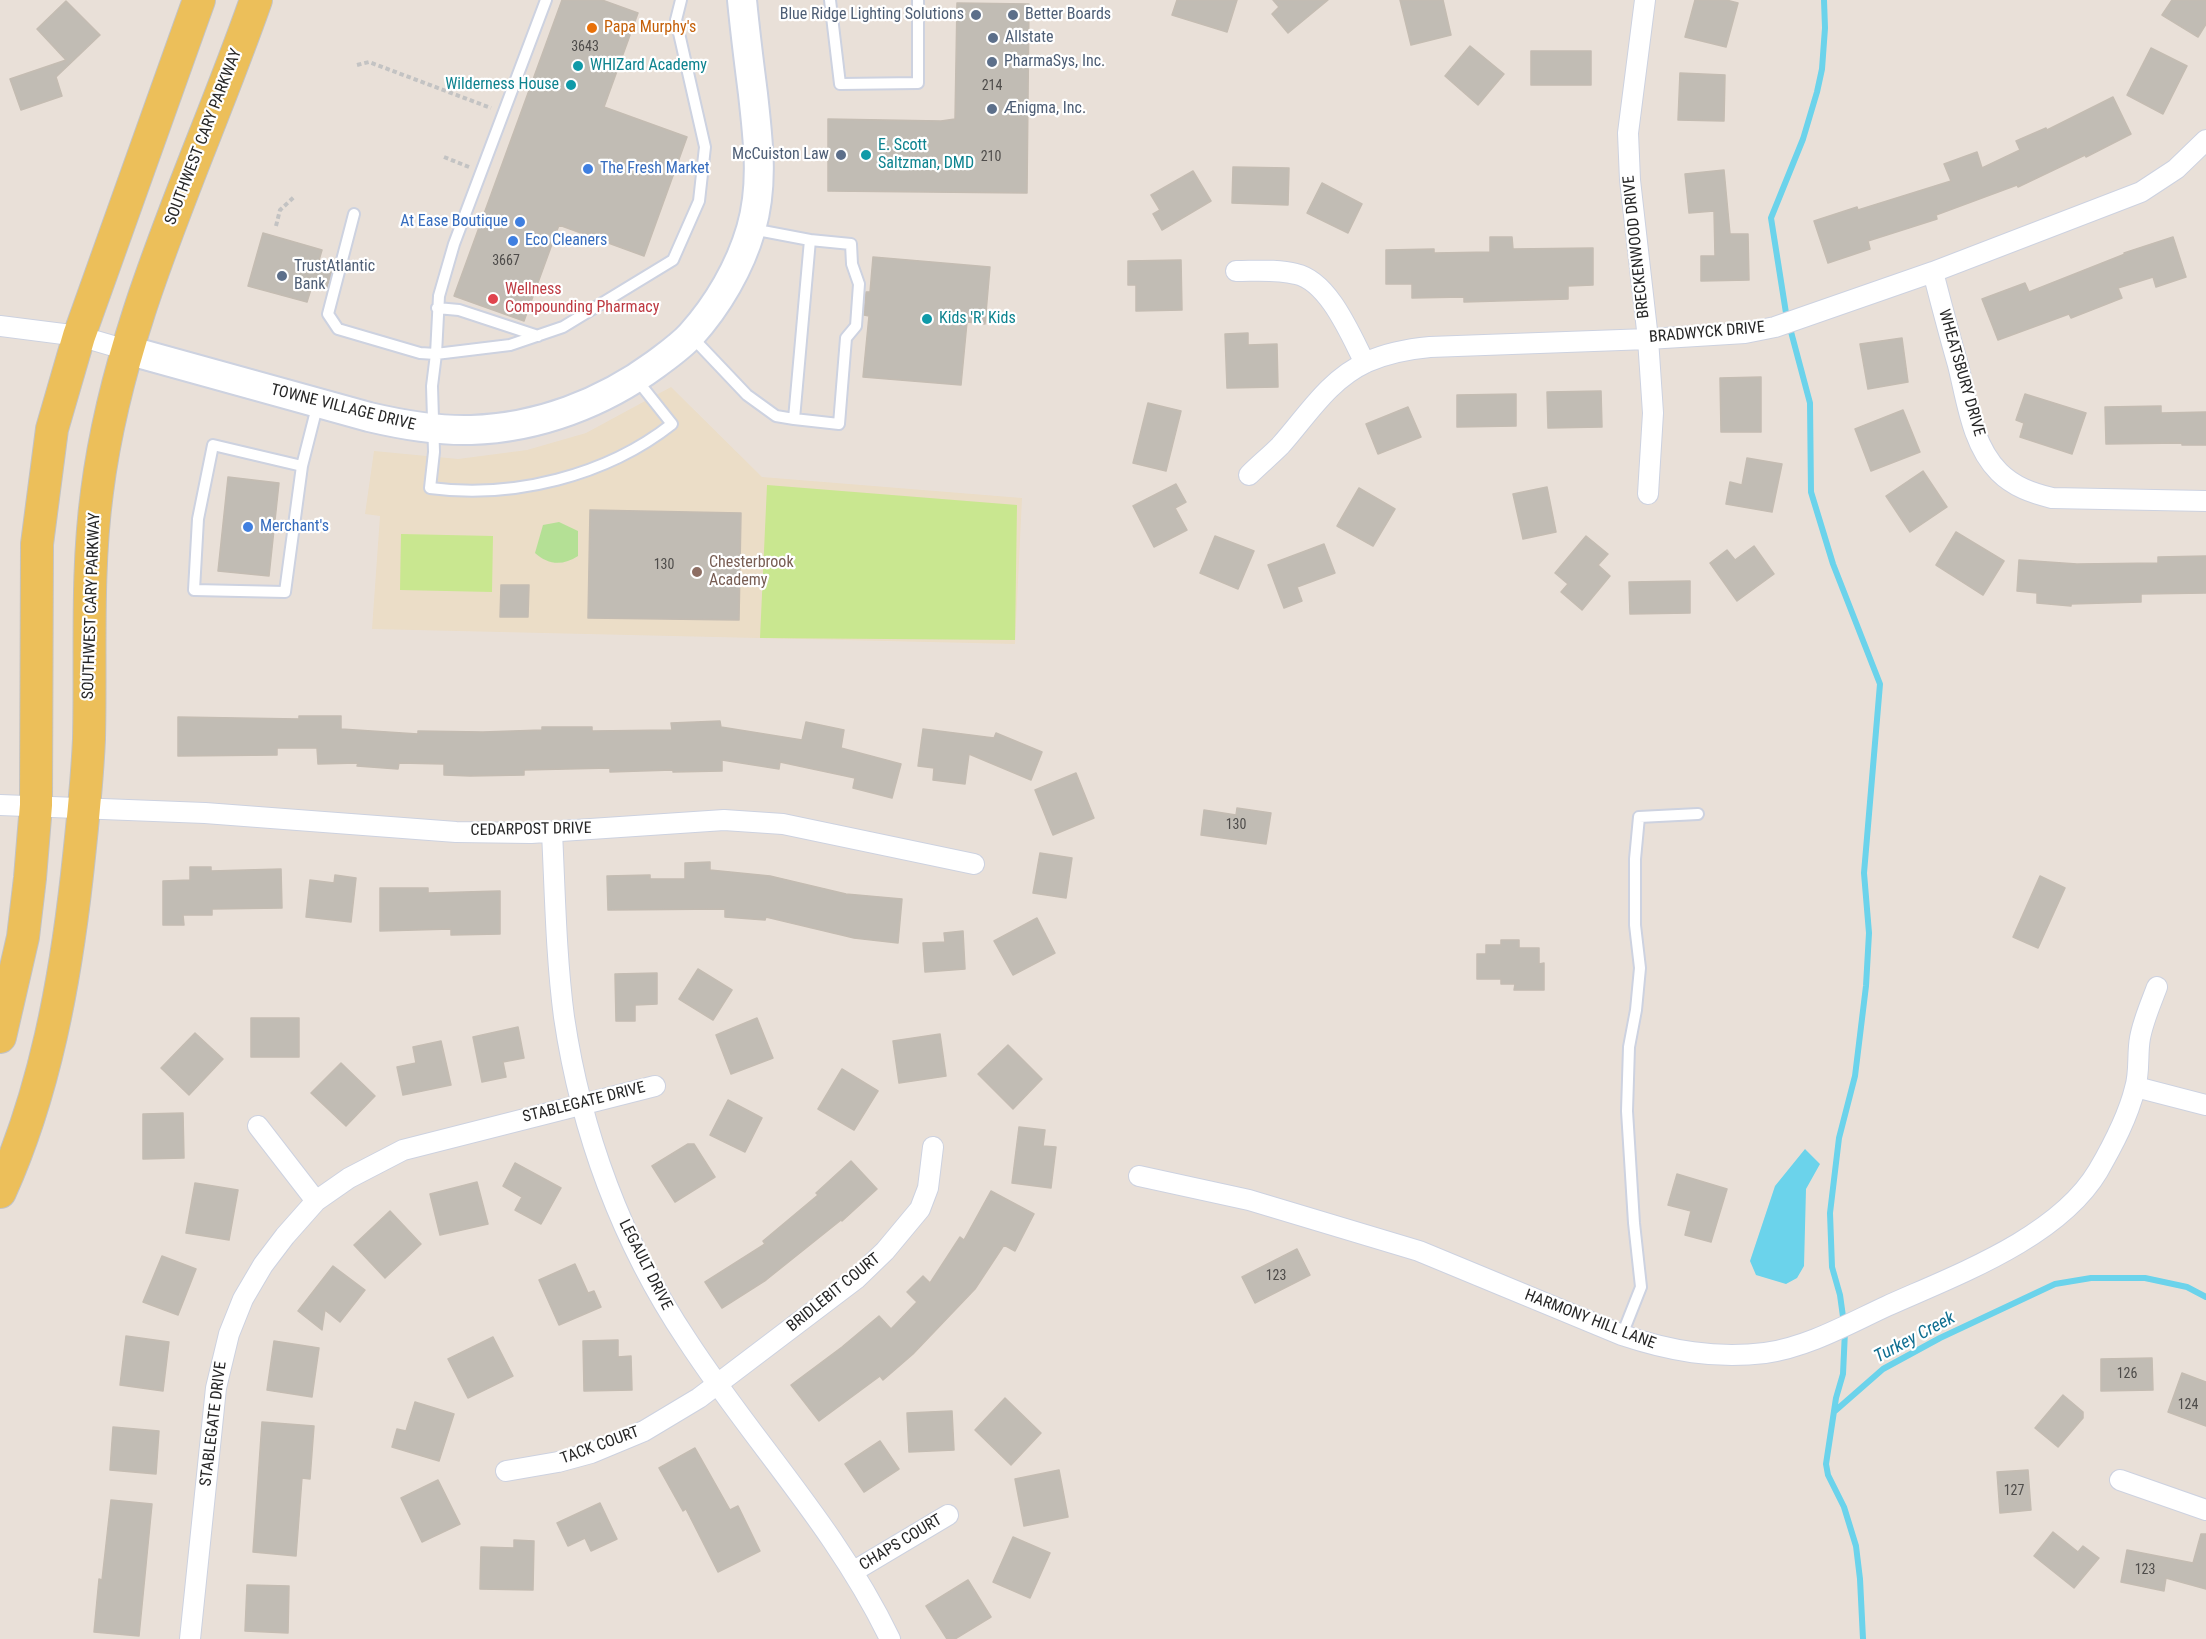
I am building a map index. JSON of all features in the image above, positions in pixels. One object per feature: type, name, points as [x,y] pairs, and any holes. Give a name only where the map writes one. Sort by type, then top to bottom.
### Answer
[{"type":"main road","points":[[0,1037],[23,937],[30,878],[36,805],[37,544],[52,429],[79,336],[199,0]]},
{"type":"main road","name":"SOUTHWEST CARY PARKWAY","points":[[0,1192],[12,1165],[50,1043],[69,946],[85,808],[92,542],[97,492],[107,433],[127,350],[176,206],[239,49],[256,0]]},
{"type":"street","name":"TOWNE VILLAGE DRIVE","points":[[127,350],[403,425],[433,429],[472,430],[509,426],[545,418],[604,396],[636,378],[691,336],[723,291],[738,263],[751,229],[757,201],[761,160],[742,0]]},
{"type":"street","name":"BRECKENWOOD DRIVE","points":[[1644,0],[1628,134],[1630,180],[1648,339],[1653,412],[1648,494]]},
{"type":"street","name":"BRADWYCK DRIVE","points":[[1249,475],[1280,445],[1321,396],[1336,382],[1365,363],[1400,351],[1430,346],[1648,339],[1745,333],[1775,327],[1933,272],[2140,192],[2176,169],[2206,140]]},
{"type":"street","points":[[1236,271],[1298,274],[1314,282],[1335,307],[1365,363]]},
{"type":"street","name":"WHEATSBURY DRIVE","points":[[1933,272],[1971,418],[1986,456],[1999,472],[2029,492],[2052,498],[2206,501]]},
{"type":"street","points":[[0,326],[79,336],[127,350]]},
{"type":"street","name":"CEDARPOST DRIVE","points":[[0,805],[205,813],[456,832],[552,831],[724,820],[752,821],[783,824],[974,864]]},
{"type":"street","name":"LEGAULT DRIVE","points":[[552,831],[558,962],[564,1017],[581,1104],[593,1147],[629,1236],[656,1290],[686,1339],[717,1384],[814,1512],[854,1571],[890,1639]]},
{"type":"street","name":"HARMONY HILL LANE","points":[[1139,1176],[1249,1200],[1419,1251],[1656,1347],[1696,1354],[1732,1356],[1767,1353],[1809,1342],[2013,1247],[2076,1200],[2102,1164],[2121,1129],[2136,1087],[2140,1037],[2157,987]]},
{"type":"street","name":"STABLEGATE DRIVE","points":[[190,1639],[216,1388],[221,1361],[243,1299],[263,1265],[285,1236],[316,1201],[349,1178],[403,1150],[655,1086]]},
{"type":"street","points":[[2136,1087],[2206,1105]]},
{"type":"street","points":[[258,1126],[316,1201]]},
{"type":"street","name":"BRIDLEBIT COURT","points":[[717,1384],[856,1279],[885,1251],[920,1209],[928,1188],[933,1147]]},
{"type":"street","name":"TACK COURT","points":[[506,1471],[558,1462],[618,1443],[644,1431],[699,1398],[717,1384]]},
{"type":"street","points":[[2121,1480],[2206,1510]]},
{"type":"street","name":"CHAPS COURT","points":[[854,1571],[948,1515]]},
{"type":"lane","points":[[546,0],[454,244],[437,308],[436,354],[432,386],[434,452],[430,488],[460,492],[553,480],[607,464],[651,441],[672,424],[636,378]]},
{"type":"lane","points":[[354,214],[328,314],[338,330],[420,353],[436,354],[510,345],[563,327],[673,260],[699,201],[705,147],[676,20],[681,0]]},
{"type":"lane","points":[[830,0],[840,84],[918,83],[918,0]]},
{"type":"lane","points":[[691,336],[747,395],[776,416],[838,424],[846,338],[856,326],[859,284],[852,264],[851,244],[810,240],[751,229]]},
{"type":"lane","points":[[794,419],[810,240]]},
{"type":"lane","points":[[437,308],[459,310],[538,336]]},
{"type":"lane","points":[[302,466],[213,445],[198,519],[194,590],[285,592],[302,466],[318,403]]},
{"type":"lane","points":[[1622,1335],[1641,1287],[1634,1223],[1627,1111],[1629,1047],[1636,1010],[1640,968],[1635,925],[1635,870],[1639,817],[1698,814]]},
{"type":"path","points":[[357,65],[369,62],[493,108]]},
{"type":"path","points":[[444,157],[470,168]]},
{"type":"path","points":[[276,226],[280,210],[294,197]]},
{"type":"shaded area","name":"Chesterbrook Academy","points":[[671,387],[762,477],[1022,498],[1015,644],[372,629],[380,516],[365,514],[374,451],[458,459],[527,450],[586,433]]},
{"type":"green space","points":[[767,485],[1017,505],[1015,640],[760,638]]},
{"type":"green space","points":[[559,522],[578,531],[578,556],[556,563],[545,560],[535,553],[543,525]]},
{"type":"green space","points":[[401,534],[493,536],[492,592],[400,590]]},
{"type":"water","points":[[1805,1149],[1820,1164],[1806,1189],[1804,1266],[1797,1278],[1786,1284],[1756,1275],[1750,1261],[1775,1186]]},
{"type":"building","points":[[562,0],[602,0],[638,13],[604,107],[687,137],[644,256],[559,225],[524,321],[454,296]]},
{"type":"building","points":[[1177,0],[1237,0],[1227,32],[1172,15]]},
{"type":"building","points":[[1273,0],[1328,0],[1288,33],[1272,14],[1279,7]]},
{"type":"building","points":[[1400,0],[1443,0],[1451,35],[1411,45]]},
{"type":"building","points":[[1695,0],[1726,0],[1738,3],[1726,47],[1685,37]]},
{"type":"building","points":[[2172,0],[2206,0],[2206,24],[2198,37],[2162,15]]},
{"type":"building","points":[[66,1],[100,35],[56,77],[62,96],[21,110],[10,79],[66,60],[37,29]]},
{"type":"building","points":[[957,3],[1029,4],[1027,193],[828,191],[828,119],[941,121],[955,119]]},
{"type":"building","points":[[1470,46],[1504,74],[1478,105],[1445,76]]},
{"type":"building","points":[[2151,48],[2187,66],[2163,114],[2127,95]]},
{"type":"building","points":[[1531,51],[1591,51],[1591,85],[1531,85]]},
{"type":"building","points":[[1680,73],[1725,75],[1724,121],[1678,120]]},
{"type":"building","points":[[2113,97],[2131,134],[2018,187],[2017,185],[1936,215],[1937,219],[1868,241],[1870,249],[1828,263],[1814,221],[1951,181],[1944,164],[1977,152],[1982,168],[2020,150],[2016,141],[2046,128],[2047,130]]},
{"type":"building","points":[[1233,167],[1289,168],[1288,205],[1232,203]]},
{"type":"building","points":[[1724,170],[1730,234],[1748,234],[1749,280],[1701,281],[1701,256],[1715,256],[1714,211],[1689,213],[1685,174]]},
{"type":"building","points":[[1193,171],[1211,201],[1162,230],[1153,214],[1160,210],[1151,195]]},
{"type":"building","points":[[1322,183],[1362,204],[1348,233],[1307,213]]},
{"type":"building","name":"TrustAtlantic Bank","points":[[263,233],[322,250],[317,267],[332,271],[326,290],[312,286],[307,302],[248,286]]},
{"type":"building","points":[[1490,237],[1512,237],[1513,249],[1593,248],[1593,285],[1568,286],[1568,299],[1464,302],[1464,297],[1412,298],[1412,284],[1386,284],[1386,250],[1434,249],[1434,253],[1490,252]]},
{"type":"building","points":[[2173,237],[2186,277],[2156,287],[2153,277],[2118,288],[2122,298],[2071,318],[2069,314],[1998,340],[1982,299],[2025,283],[2029,292],[2124,253]]},
{"type":"building","name":"Kids 'R' Kids","points":[[873,257],[990,267],[985,324],[967,322],[961,385],[863,377],[869,316],[864,315],[866,292],[870,292]]},
{"type":"building","points":[[1181,260],[1182,310],[1136,311],[1136,285],[1128,285],[1128,261]]},
{"type":"building","points":[[1248,333],[1248,345],[1277,344],[1278,387],[1227,388],[1225,334]]},
{"type":"building","points":[[1902,338],[1908,382],[1868,389],[1860,344]]},
{"type":"building","points":[[1761,377],[1761,432],[1721,432],[1720,378]]},
{"type":"building","points":[[1601,391],[1602,427],[1548,428],[1547,392]]},
{"type":"building","points":[[1516,394],[1516,426],[1457,427],[1457,395]]},
{"type":"building","points":[[2025,394],[2086,413],[2072,454],[2020,437],[2024,423],[2016,420]]},
{"type":"building","points":[[1148,403],[1181,411],[1166,471],[1133,463]]},
{"type":"building","points":[[2161,406],[2161,413],[2206,412],[2206,445],[2106,444],[2105,407]]},
{"type":"building","points":[[1408,407],[1421,437],[1378,454],[1366,424]]},
{"type":"building","points":[[1903,410],[1920,452],[1871,471],[1855,429]]},
{"type":"building","points":[[1747,458],[1782,464],[1772,512],[1726,504],[1730,482],[1742,485]]},
{"type":"building","points":[[1923,471],[1947,507],[1910,532],[1886,496]]},
{"type":"building","name":"Merchant's","points":[[228,477],[279,483],[269,576],[218,571]]},
{"type":"building","points":[[1176,484],[1186,502],[1175,508],[1187,530],[1154,547],[1133,506]]},
{"type":"building","points":[[1547,487],[1556,532],[1523,539],[1513,494]]},
{"type":"building","points":[[1359,488],[1395,509],[1373,546],[1337,526]]},
{"type":"building","points":[[590,510],[741,513],[739,620],[588,618]]},
{"type":"building","points":[[1956,532],[2004,561],[1983,595],[1936,565]]},
{"type":"building","points":[[1215,536],[1254,551],[1238,589],[1200,573]]},
{"type":"building","points":[[1586,536],[1608,554],[1598,565],[1610,576],[1582,610],[1561,592],[1568,584],[1555,573]]},
{"type":"building","points":[[1324,544],[1335,573],[1297,587],[1302,601],[1284,608],[1268,565]]},
{"type":"building","points":[[1754,546],[1774,574],[1737,601],[1710,563],[1727,550],[1735,560]]},
{"type":"building","points":[[2206,556],[2206,593],[2141,594],[2141,602],[2071,604],[2071,606],[2037,603],[2037,593],[2017,591],[2019,560],[2077,564],[2158,563],[2158,557]]},
{"type":"building","points":[[1690,581],[1690,613],[1630,614],[1629,582]]},
{"type":"building","points":[[501,585],[529,585],[528,617],[500,617]]},
{"type":"building","points":[[299,716],[341,716],[341,729],[418,734],[418,731],[542,730],[542,727],[592,727],[592,731],[672,730],[671,723],[720,721],[721,727],[802,740],[806,722],[844,730],[841,748],[901,764],[892,798],[853,788],[855,778],[780,762],[779,769],[722,760],[722,771],[610,772],[610,768],[524,770],[524,775],[470,776],[444,775],[444,764],[399,763],[398,769],[357,766],[358,763],[318,764],[317,748],[277,748],[277,755],[178,756],[178,717],[299,719]]},
{"type":"building","points":[[923,729],[994,738],[996,733],[1042,752],[1031,780],[969,754],[965,784],[933,780],[934,768],[918,766]]},
{"type":"building","points":[[1076,773],[1094,818],[1053,835],[1035,790]]},
{"type":"building","points":[[1237,808],[1271,813],[1266,844],[1201,835],[1204,810],[1236,815]]},
{"type":"building","points":[[1040,853],[1072,858],[1066,898],[1033,893]]},
{"type":"building","points":[[710,862],[710,870],[770,876],[846,894],[902,899],[898,943],[854,938],[766,917],[765,920],[725,917],[725,909],[608,910],[607,876],[650,875],[650,879],[685,879],[685,863]]},
{"type":"building","points":[[190,867],[211,867],[211,871],[281,869],[282,908],[212,909],[212,915],[183,915],[184,925],[163,925],[163,881],[190,880]]},
{"type":"building","points":[[335,875],[356,878],[351,922],[306,917],[310,880],[334,883]]},
{"type":"building","points":[[2040,876],[2065,888],[2038,948],[2013,937]]},
{"type":"building","points":[[380,888],[428,888],[428,893],[500,891],[500,934],[451,935],[451,929],[380,931]]},
{"type":"building","points":[[1037,918],[1055,953],[1013,975],[994,941]]},
{"type":"building","points":[[963,931],[965,969],[925,972],[923,943],[945,942],[944,933]]},
{"type":"building","points":[[1501,940],[1519,940],[1519,948],[1539,948],[1539,964],[1544,963],[1544,990],[1514,990],[1515,984],[1501,984],[1501,979],[1477,979],[1477,954],[1486,954],[1486,945],[1501,945]]},
{"type":"building","points":[[698,969],[732,990],[713,1020],[679,999]]},
{"type":"building","points":[[657,973],[657,1004],[635,1005],[635,1021],[616,1021],[615,974]]},
{"type":"building","points":[[251,1018],[299,1018],[299,1057],[251,1057]]},
{"type":"building","points":[[757,1018],[773,1058],[731,1074],[716,1035]]},
{"type":"building","points":[[518,1027],[524,1058],[503,1062],[506,1077],[482,1082],[473,1037]]},
{"type":"building","points":[[195,1033],[223,1059],[189,1095],[161,1068]]},
{"type":"building","points":[[940,1034],[946,1076],[899,1083],[893,1041]]},
{"type":"building","points":[[441,1041],[451,1085],[403,1095],[397,1067],[416,1063],[413,1047]]},
{"type":"building","points":[[1008,1045],[1042,1079],[1013,1109],[978,1074]]},
{"type":"building","points":[[341,1063],[375,1096],[346,1126],[311,1093]]},
{"type":"building","points":[[842,1069],[878,1091],[854,1130],[818,1109]]},
{"type":"building","points":[[728,1100],[762,1118],[745,1152],[710,1135]]},
{"type":"building","points":[[183,1113],[184,1158],[143,1159],[143,1114]]},
{"type":"building","points":[[1019,1127],[1045,1130],[1043,1146],[1056,1147],[1051,1188],[1012,1183]]},
{"type":"building","points":[[688,1144],[694,1144],[715,1177],[675,1202],[652,1166]]},
{"type":"building","points":[[851,1161],[877,1189],[842,1221],[766,1280],[722,1308],[705,1282],[765,1244],[763,1241],[818,1195],[816,1193]]},
{"type":"building","points":[[515,1163],[561,1188],[541,1224],[515,1210],[522,1197],[503,1186]]},
{"type":"building","points":[[1677,1174],[1727,1189],[1711,1242],[1685,1235],[1691,1211],[1668,1205]]},
{"type":"building","points":[[477,1182],[488,1224],[440,1235],[430,1194]]},
{"type":"building","points":[[195,1183],[238,1190],[229,1240],[186,1233]]},
{"type":"building","points":[[991,1191],[1034,1214],[1015,1251],[1004,1245],[975,1289],[913,1354],[883,1380],[880,1376],[819,1421],[791,1385],[879,1316],[891,1329],[917,1302],[907,1292],[923,1276],[930,1283],[960,1237],[964,1240]]},
{"type":"building","points":[[390,1211],[421,1244],[385,1278],[354,1245]]},
{"type":"building","points":[[1297,1249],[1310,1275],[1255,1303],[1242,1277]]},
{"type":"building","points":[[162,1256],[196,1269],[178,1315],[143,1302]]},
{"type":"building","points":[[575,1264],[588,1293],[594,1291],[601,1307],[559,1325],[539,1280]]},
{"type":"building","points":[[333,1266],[365,1290],[340,1322],[325,1310],[322,1330],[298,1311]]},
{"type":"building","points":[[126,1336],[169,1342],[163,1391],[120,1385]]},
{"type":"building","points":[[493,1337],[513,1376],[468,1398],[448,1359]]},
{"type":"building","points":[[618,1340],[618,1357],[631,1356],[632,1390],[584,1391],[583,1341]]},
{"type":"building","points":[[274,1341],[319,1348],[312,1397],[267,1390]]},
{"type":"building","points":[[2152,1358],[2153,1390],[2101,1391],[2101,1359]]},
{"type":"building","points":[[2182,1373],[2206,1382],[2206,1426],[2168,1412]]},
{"type":"building","points":[[2063,1395],[2083,1412],[2083,1418],[2058,1447],[2035,1428]]},
{"type":"building","points":[[1005,1398],[1041,1433],[1011,1465],[975,1430]]},
{"type":"building","points":[[415,1402],[454,1414],[439,1461],[392,1447],[397,1429],[406,1431]]},
{"type":"building","points":[[952,1411],[954,1450],[909,1452],[907,1413]]},
{"type":"building","points":[[262,1422],[314,1426],[310,1479],[302,1478],[296,1556],[253,1552]]},
{"type":"building","points":[[113,1427],[159,1431],[156,1474],[110,1470]]},
{"type":"building","points":[[880,1441],[899,1469],[864,1492],[845,1464]]},
{"type":"building","points":[[695,1448],[730,1510],[738,1506],[760,1551],[718,1572],[686,1509],[683,1511],[659,1468]]},
{"type":"building","points":[[1059,1470],[1068,1517],[1024,1526],[1015,1479]]},
{"type":"building","points":[[2028,1470],[2031,1510],[2000,1513],[1997,1472]]},
{"type":"building","points":[[438,1480],[460,1524],[422,1542],[401,1498]]},
{"type":"building","points":[[111,1500],[152,1504],[139,1636],[94,1632],[99,1579],[102,1580]]},
{"type":"building","points":[[600,1503],[617,1539],[591,1551],[585,1538],[568,1546],[557,1523]]},
{"type":"building","points":[[2053,1532],[2078,1552],[2083,1546],[2099,1558],[2074,1588],[2034,1556]]},
{"type":"building","points":[[2201,1534],[2206,1534],[2206,1589],[2166,1578],[2164,1591],[2121,1582],[2127,1550],[2193,1563]]},
{"type":"building","points":[[1013,1537],[1050,1553],[1030,1598],[993,1582]]},
{"type":"building","points":[[514,1540],[534,1541],[533,1590],[480,1589],[481,1547],[514,1548]]},
{"type":"building","points":[[968,1580],[991,1617],[955,1639],[947,1639],[926,1606]]},
{"type":"building","points":[[247,1585],[289,1586],[288,1633],[245,1631]]},
{"type":"waterway","points":[[1824,0],[1825,28],[1822,69],[1817,92],[1803,139],[1771,218],[1786,313],[1810,403],[1811,492],[1833,564],[1880,684],[1864,873],[1869,933],[1866,986],[1855,1076],[1839,1138],[1830,1213],[1832,1267],[1840,1295],[1845,1331],[1843,1374],[1836,1398],[1826,1464],[1828,1475],[1844,1507],[1856,1546],[1863,1639]]},
{"type":"waterway","name":"Turkey Creek","points":[[1835,1411],[1883,1369],[1940,1338],[2055,1284],[2091,1278],[2145,1278],[2187,1287],[2206,1297]]},
{"type":"place","name":"Blue Ridge Lighting Solutions","points":[[976,15]]},
{"type":"place","name":"Better Boards","points":[[1013,15]]},
{"type":"place","name":"Papa Murphy's","points":[[592,28]]},
{"type":"place","name":"Allstate","points":[[993,38]]},
{"type":"place","name":"PharmaSys, Inc.","points":[[992,62]]},
{"type":"place","name":"WHIZard Academy","points":[[578,66]]},
{"type":"place","name":"Wilderness House","points":[[571,85]]},
{"type":"place","name":"Ænigma, Inc.","points":[[992,109]]},
{"type":"place","name":"McCuiston Law","points":[[841,155]]},
{"type":"place","name":"E. Scott Saltzman, DMD","points":[[866,155]]},
{"type":"place","name":"The Fresh Market","points":[[588,169]]},
{"type":"place","name":"At Ease Boutique","points":[[520,222]]},
{"type":"place","name":"Eco Cleaners","points":[[513,241]]},
{"type":"place","name":"TrustAtlantic Bank","points":[[282,276]]},
{"type":"place","name":"Wellness Compounding Pharmacy","points":[[493,299]]},
{"type":"place","name":"Kids 'R' Kids","points":[[927,319]]},
{"type":"place","name":"Merchant's","points":[[248,527]]},
{"type":"place","name":"Chesterbrook Academy","points":[[697,572]]}]
